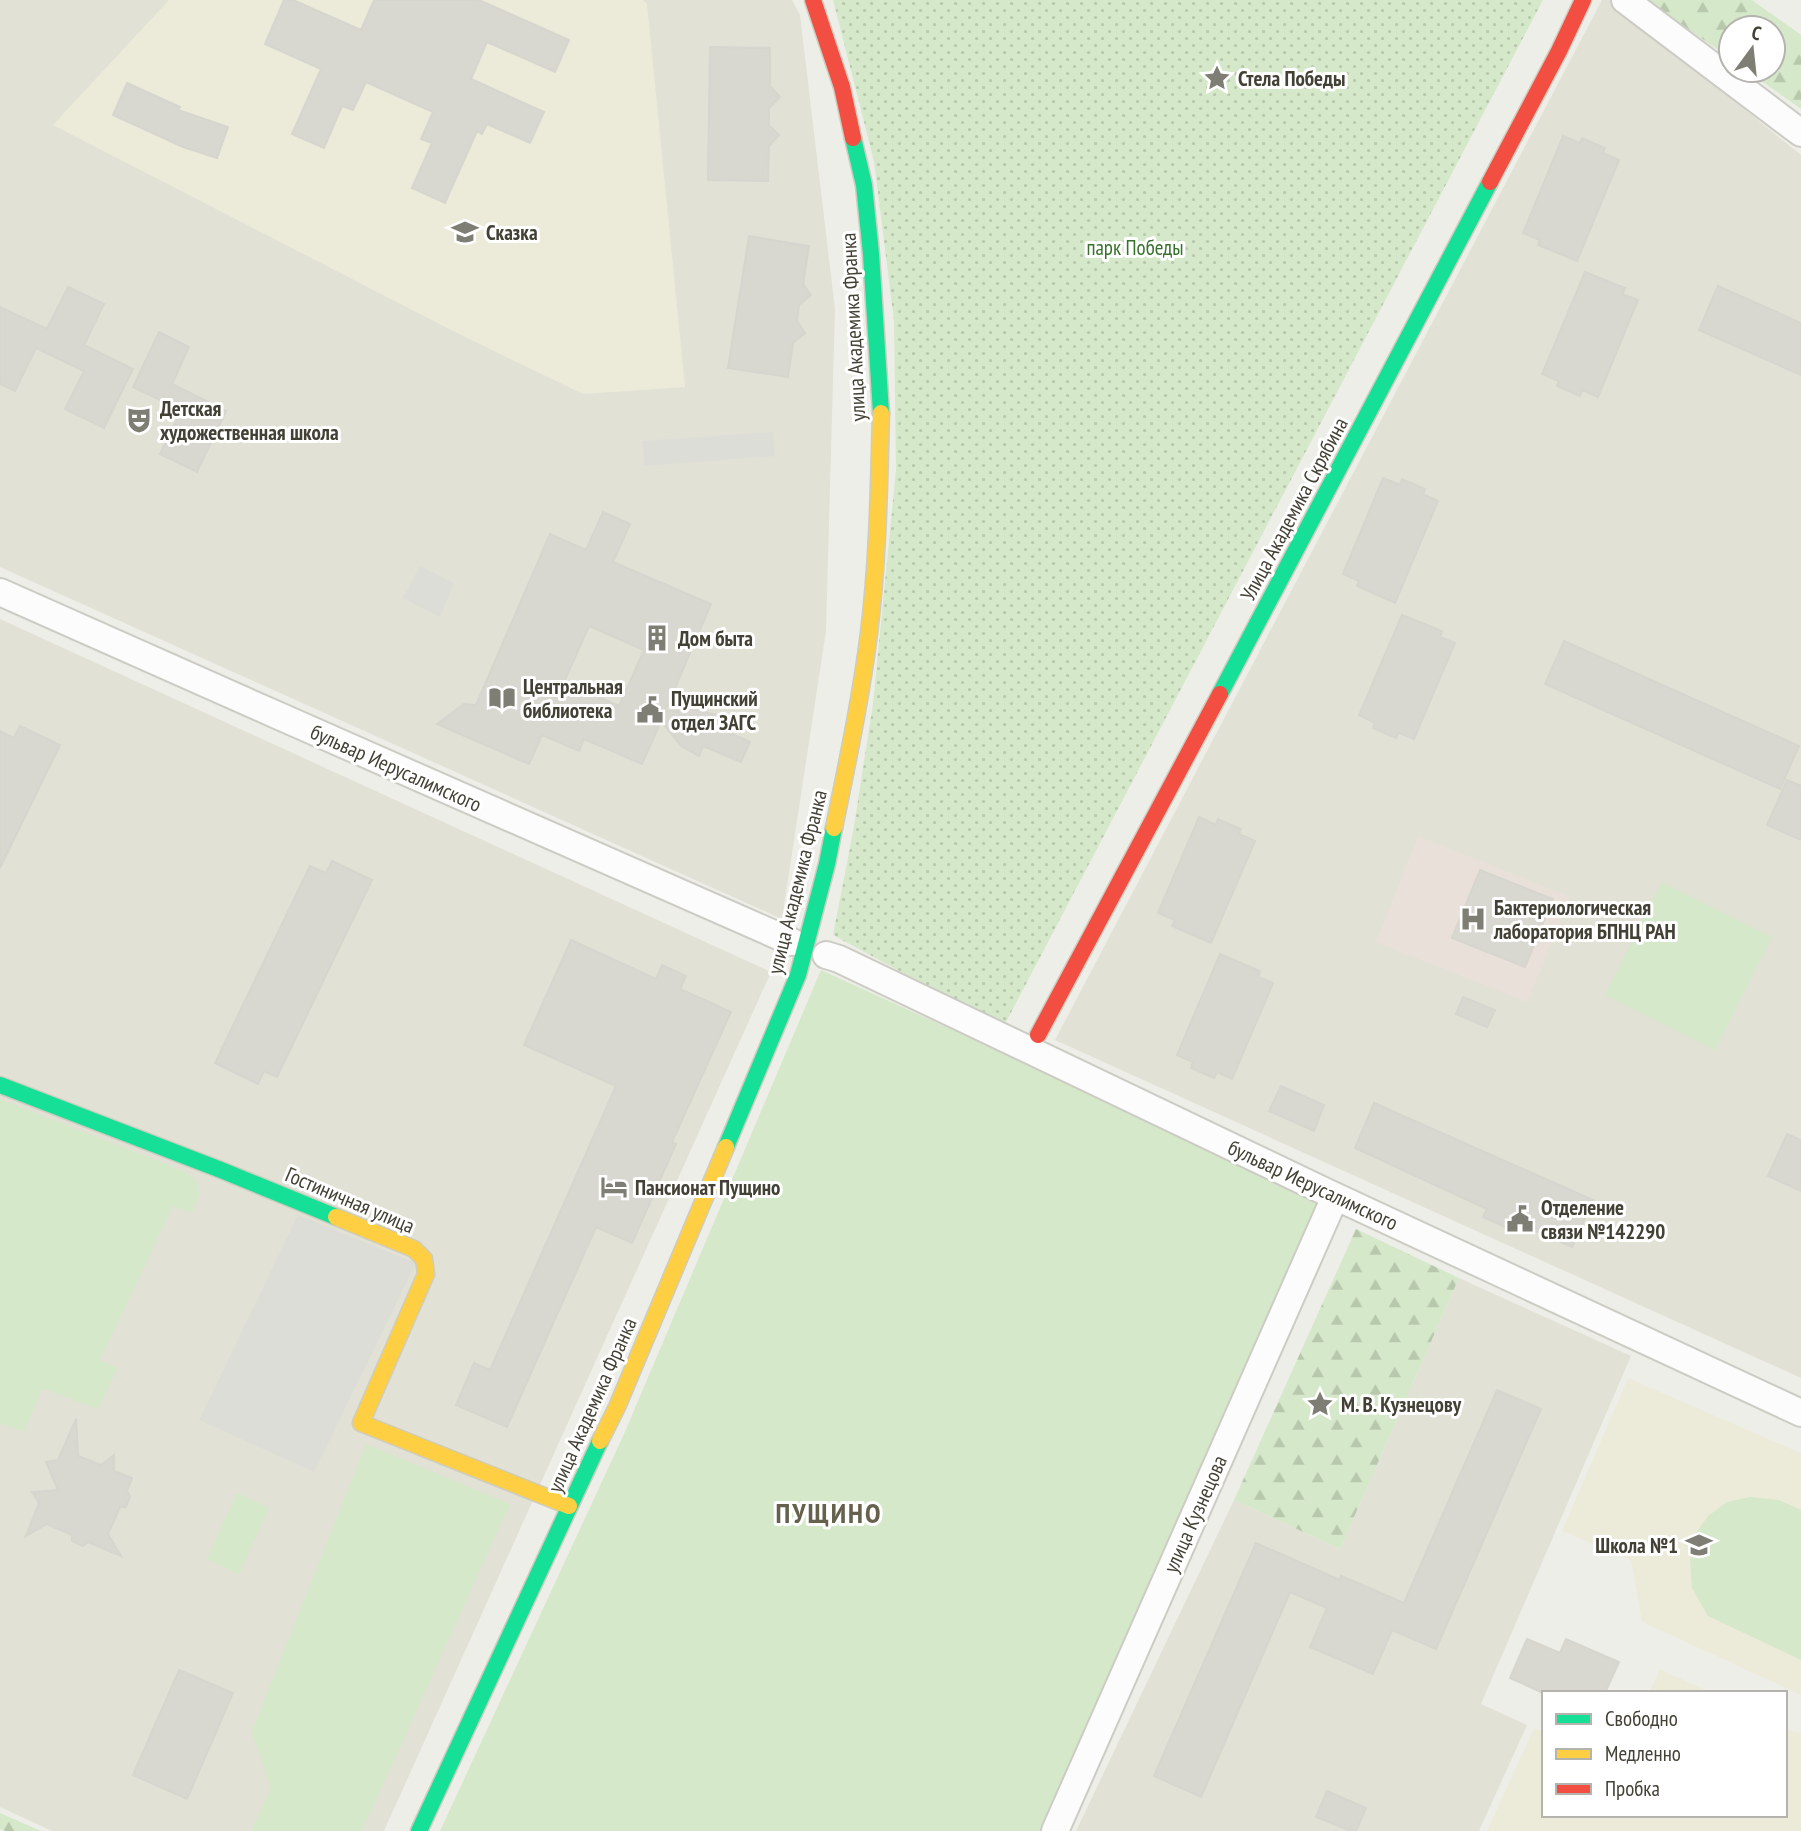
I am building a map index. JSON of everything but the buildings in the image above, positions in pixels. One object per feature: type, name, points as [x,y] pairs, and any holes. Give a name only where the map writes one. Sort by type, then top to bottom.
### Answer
[{"type":"street","name":"улица Академика Франка","points":[[419,1831],[622,1394],[798,975],[827,864],[867,645],[878,511],[881,408],[864,185],[842,87],[813,0]]},
{"type":"street","name":"Улица Академика Скрябина","points":[[1038,1035],[1232,673],[1553,63],[1583,0]]},
{"type":"street","points":[[1625,0],[1801,133]]},
{"type":"street","name":"бульвар Иерусалимского","points":[[0,592],[792,942]]},
{"type":"street","name":"бульвар Иерусалимского","points":[[826,955],[1011,1040],[1335,1197],[1801,1412]]},
{"type":"street","name":"Гостиничная улица","points":[[0,1085],[221,1170],[414,1249],[424,1259],[426,1274],[361,1423],[569,1506]]},
{"type":"street","name":"улица Кузнецова","points":[[1055,1831],[1335,1197]]},
{"type":"shaded area","points":[[0,0],[792,0],[800,15],[835,309],[826,631],[782,919],[0,567]]},
{"type":"shaded area","name":"Сказка","points":[[169,0],[643,0],[647,4],[685,387],[583,394],[455,332],[53,125]]},
{"type":"shaded area","points":[[1602,0],[1609,0],[1801,155],[1801,1378],[1055,1040]]},
{"type":"shaded area","points":[[773,432],[775,456],[645,466],[642,441]]},
{"type":"shaded area","points":[[420,566],[454,583],[440,617],[403,598]]},
{"type":"shaded area","points":[[0,619],[771,972],[384,1831],[52,1831],[0,1807]]},
{"type":"shaded area","name":"Бактериологическая лаборатория БПНЦ РАН","points":[[1418,836],[1570,897],[1527,1002],[1376,942]]},
{"type":"shaded area","points":[[298,1215],[416,1263],[314,1472],[199,1420]]},
{"type":"shaded area","points":[[1459,1278],[1631,1356],[1481,1704],[1527,1725],[1479,1831],[1076,1831],[1234,1500],[1340,1549]]},
{"type":"shaded area","name":"Школа №1","points":[[1628,1378],[1801,1453],[1801,1695],[1642,1622],[1631,1560],[1562,1531]]},
{"type":"shaded area","points":[[1660,1669],[1707,1691],[1650,1691]]},
{"type":"shaded area","points":[[1534,1728],[1542,1731],[1542,1817],[1787,1817],[1787,1728],[1801,1734],[1801,1831],[1487,1831]]},
{"type":"green space","name":"парк Победы","points":[[833,0],[1543,0],[1005,1024],[951,999],[833,935],[853,832],[873,704],[896,470],[894,321],[874,161]]},
{"type":"green space","points":[[1647,0],[1752,0],[1772,14],[1717,14],[1717,49]]},
{"type":"green space","points":[[1787,25],[1801,35],[1801,109],[1766,84],[1787,84]]},
{"type":"green space","points":[[1662,882],[1772,937],[1715,1050],[1605,995]]},
{"type":"green space","points":[[821,970],[1293,1185],[1326,1192],[1049,1831],[440,1831],[624,1434]]},
{"type":"green space","points":[[0,1099],[184,1171],[198,1182],[199,1196],[192,1213],[173,1206],[100,1360],[117,1368],[98,1409],[42,1388],[24,1432],[0,1423]]},
{"type":"green space","points":[[1356,1229],[1459,1278],[1340,1549],[1234,1500]]},
{"type":"green space","points":[[366,1444],[510,1504],[362,1831],[251,1831],[271,1789],[252,1732]]},
{"type":"green space","points":[[237,1493],[269,1508],[239,1574],[207,1559]]},
{"type":"green space","points":[[1750,1497],[1779,1500],[1801,1510],[1801,1660],[1708,1616],[1692,1588],[1690,1561],[1695,1534],[1708,1516],[1727,1502]]},
{"type":"green space","points":[[0,1813],[41,1831],[0,1829]]},
{"type":"traffic: fast","points":[[853,138],[864,185],[881,413]]},
{"type":"traffic: fast","points":[[1220,694],[1490,182]]},
{"type":"traffic: fast","points":[[726,1147],[798,975],[834,828]]},
{"type":"traffic: fast","points":[[0,1085],[336,1217]]},
{"type":"traffic: fast","points":[[419,1831],[600,1441]]},
{"type":"traffic: slow","points":[[834,828],[869,633],[876,551],[881,413]]},
{"type":"traffic: slow","points":[[600,1441],[617,1407],[726,1147]]},
{"type":"traffic: slow","points":[[336,1217],[414,1249],[424,1259],[426,1274],[361,1423],[569,1506]]},
{"type":"traffic: jam","points":[[813,0],[842,87],[853,138]]},
{"type":"traffic: jam","points":[[1490,182],[1583,0]]},
{"type":"traffic: jam","points":[[1038,1035],[1220,694]]},
{"type":"place","name":"Стела Победы","points":[[1217,78]]},
{"type":"place","name":"Сказка","points":[[465,232]]},
{"type":"place","name":"Детская художественная школа","points":[[139,420]]},
{"type":"place","name":"Дом быта","points":[[657,638]]},
{"type":"place","name":"Центральная библиотека","points":[[502,698]]},
{"type":"place","name":"Пущинский отдел ЗАГС","points":[[650,710]]},
{"type":"place","name":"Бактериологическая лаборатория БПНЦ РАН","points":[[1473,919]]},
{"type":"place","name":"Пансионат Пущино","points":[[614,1187]]},
{"type":"place","name":"Отделение связи №142290","points":[[1520,1219]]},
{"type":"place","name":"М. В. Кузнецову","points":[[1320,1404]]},
{"type":"place","name":"Школа №1","points":[[1699,1545]]},
{"type":"district","name":"ПУЩИНО","points":[[829,1512]]}]
